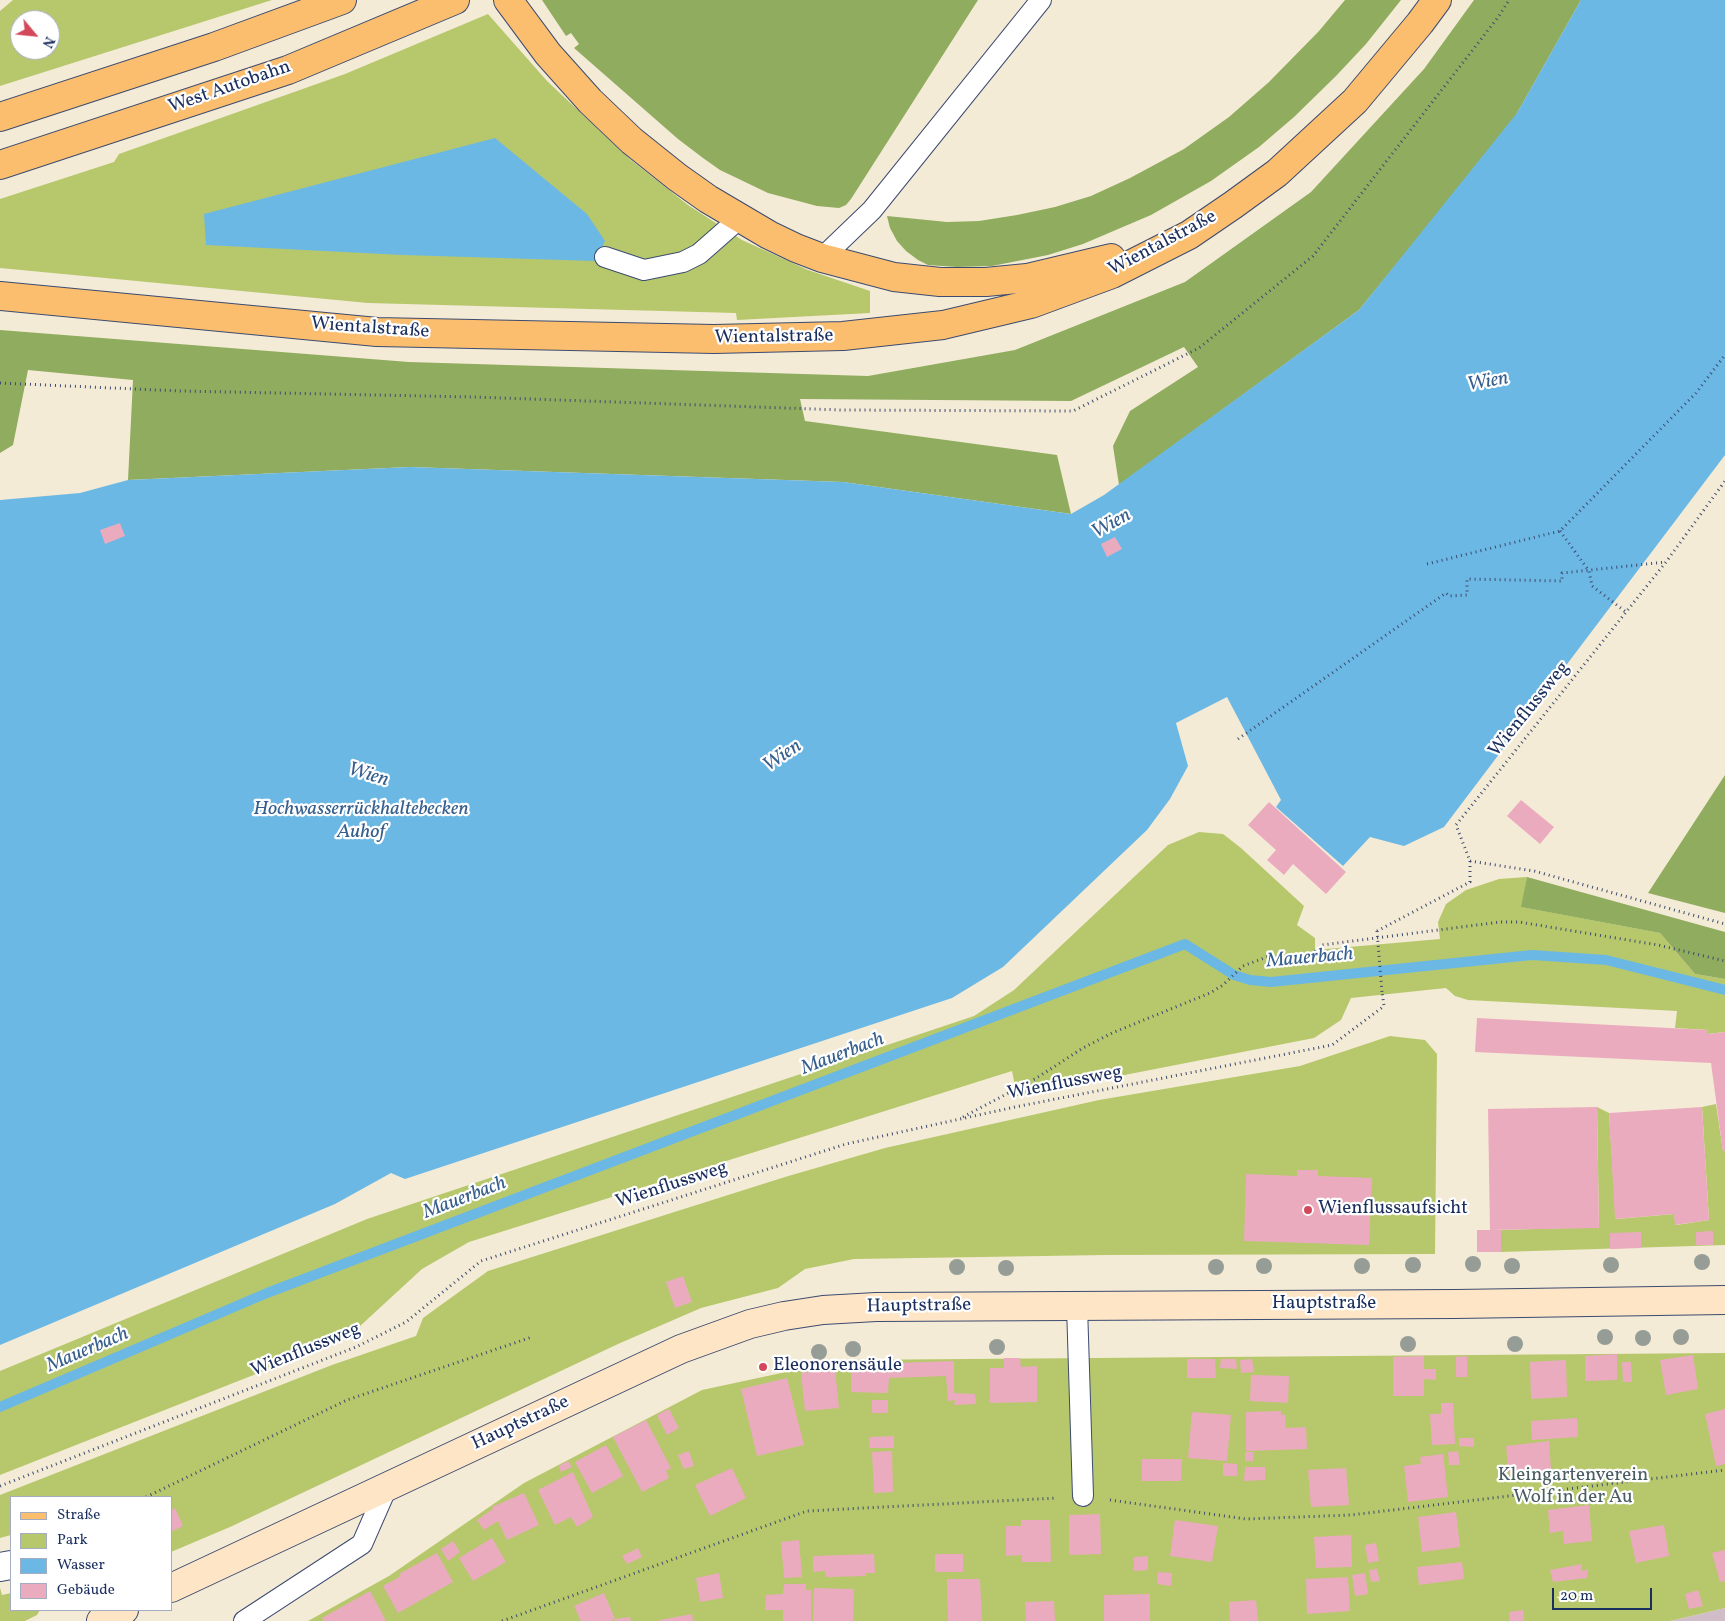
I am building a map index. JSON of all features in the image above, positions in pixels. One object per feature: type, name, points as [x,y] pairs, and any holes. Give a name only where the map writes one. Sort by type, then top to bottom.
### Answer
[{"type":"main road","points":[[0,117],[214,47],[342,0]]},
{"type":"main road","name":"West Autobahn","points":[[0,164],[288,70],[455,0]]},
{"type":"main road","points":[[508,0],[548,54],[590,102],[632,141],[677,177],[740,218],[787,243],[822,258],[894,277],[940,282],[986,282],[1027,278],[1103,260],[1189,234]]},
{"type":"main road","name":"Wientalstraße","points":[[0,296],[377,332],[714,340],[843,336],[943,325],[1031,304],[1112,274],[1189,234],[1233,206],[1277,173],[1355,101],[1437,0]]},
{"type":"main road","name":"Hauptstraße","points":[[172,1588],[681,1349],[750,1324],[784,1316],[824,1310],[876,1306],[1455,1304],[1725,1300]]},
{"type":"lane","points":[[822,258],[872,210],[1041,0]]},
{"type":"lane","points":[[605,257],[644,270],[683,262],[698,254],[740,218]]},
{"type":"lane","points":[[1077,1306],[1083,1496]]},
{"type":"lane","points":[[244,1621],[362,1544],[387,1487]]},
{"type":"path","points":[[1427,564],[1560,532],[1696,393],[1725,355]]},
{"type":"path","name":"Wienflussweg","points":[[0,1486],[356,1347],[406,1322],[481,1262],[846,1144],[1024,1105],[1332,1045],[1384,1006],[1377,930],[1470,882],[1470,861],[1456,825],[1666,562],[1725,481]]},
{"type":"path","points":[[1560,532],[1589,571],[1592,586],[1626,612]]},
{"type":"path","points":[[1238,739],[1446,594],[1449,596],[1467,595],[1467,579],[1562,581],[1562,573],[1666,562]]},
{"type":"path","points":[[1470,861],[1534,871],[1725,924]]},
{"type":"path","points":[[958,1120],[1028,1083],[1105,1037],[1189,1002],[1223,985],[1243,966],[1267,957],[1311,955],[1322,945],[1500,922],[1519,922],[1658,945],[1725,961]]},
{"type":"path","points":[[148,1496],[347,1400],[532,1337]]},
{"type":"path","points":[[502,1621],[807,1511],[1083,1496],[1246,1519],[1265,1519],[1351,1515],[1725,1470]]},
{"type":"shaded area","points":[[1725,1608],[1725,1621],[1670,1621]]},
{"type":"green space","points":[[13,0],[272,0],[0,86],[0,11]]},
{"type":"green space","points":[[542,0],[978,0],[851,199],[846,205],[839,208],[817,206],[768,193],[720,170],[678,139],[574,48],[579,44],[571,33],[566,36]]},
{"type":"green space","points":[[1345,0],[1401,0],[1366,44],[1294,117],[1259,147],[1211,181],[1151,215],[1083,244],[1048,255],[992,266],[957,267],[928,265],[906,251],[897,241],[890,228],[887,216],[947,222],[979,221],[1017,215],[1055,207],[1091,196],[1130,178],[1184,149],[1229,117],[1269,82],[1319,31]]},
{"type":"green space","points":[[1474,0],[1581,0],[1512,122],[1359,310],[1119,485],[1113,446],[1130,411],[1198,367],[1184,347],[1071,401],[800,399],[805,421],[1057,455],[1071,514],[843,482],[410,467],[128,480],[133,380],[28,370],[13,445],[0,453],[0,330],[409,362],[868,376],[1015,350],[1185,282],[1311,192],[1424,69]]},
{"type":"green space","points":[[488,14],[547,81],[631,160],[688,205],[742,240],[808,270],[870,291],[870,313],[737,320],[736,313],[368,303],[0,268],[0,199],[114,162],[119,154],[345,74]]},
{"type":"green space","points":[[1725,775],[1725,913],[1648,893]]},
{"type":"green space","points":[[1199,832],[1223,834],[1304,906],[1297,925],[1315,938],[1315,950],[1440,939],[1438,922],[1446,904],[1466,890],[1499,879],[1527,877],[1522,907],[1660,933],[1695,974],[1725,979],[1725,1036],[1724,1032],[1708,1034],[1708,1030],[1675,1028],[1677,1011],[1468,1000],[1455,996],[1446,988],[1351,998],[1341,1020],[1314,1038],[1017,1096],[1012,1071],[469,1242],[422,1269],[359,1327],[327,1346],[0,1475],[0,1371],[367,1219],[974,1016],[1014,990],[1168,845]]},
{"type":"green space","points":[[1527,877],[1725,932],[1725,979],[1695,974],[1660,933],[1521,907]]},
{"type":"green space","points":[[1390,1036],[1425,1040],[1437,1054],[1435,1254],[1106,1255],[854,1259],[805,1269],[778,1288],[701,1308],[618,1344],[230,1527],[172,1552],[172,1496],[10,1496],[10,1535],[0,1538],[0,1495],[332,1365],[416,1336],[423,1318],[488,1271],[785,1177],[885,1148],[1099,1100],[1300,1066]]},
{"type":"green space","points":[[1716,1104],[1723,1151],[1725,1151],[1725,1245],[1501,1252],[1501,1230],[1599,1227],[1597,1107],[1609,1113],[1616,1219],[1674,1214],[1676,1225],[1709,1220],[1702,1107]]},
{"type":"green space","name":"Kleingartenverein Wolf in der Au","points":[[1725,1353],[1725,1608],[1670,1621],[308,1621],[389,1576],[524,1483],[702,1390],[842,1360]]},
{"type":"green space","points":[[0,1588],[2,1595],[10,1593],[10,1611],[39,1611],[37,1615],[25,1621],[0,1621]]},
{"type":"water","name":"Hochwasserrückhaltebecken Auhof","points":[[1581,0],[1725,0],[1725,455],[1444,827],[1404,846],[1370,837],[1343,866],[1276,807],[1281,800],[1227,697],[1176,723],[1188,766],[1170,799],[1147,830],[1003,967],[952,998],[405,1179],[391,1173],[335,1204],[0,1345],[0,500],[80,493],[128,480],[410,467],[843,482],[1071,514],[1104,495],[1359,310],[1517,113]]},
{"type":"water","points":[[495,138],[587,214],[605,241],[595,261],[403,255],[206,245],[204,214]]},
{"type":"building","points":[[120,523],[125,536],[105,544],[100,530]]},
{"type":"building","points":[[1115,537],[1122,549],[1107,557],[1101,544]]},
{"type":"building","points":[[1521,800],[1554,827],[1540,844],[1507,816]]},
{"type":"building","points":[[1269,802],[1346,872],[1326,894],[1293,864],[1284,875],[1267,860],[1276,850],[1248,825]]},
{"type":"building","points":[[1477,1018],[1708,1030],[1708,1034],[1725,1032],[1725,1151],[1723,1152],[1711,1063],[1475,1052]]},
{"type":"building","points":[[1597,1107],[1599,1228],[1490,1230],[1488,1109]]},
{"type":"building","points":[[1702,1107],[1709,1220],[1675,1225],[1674,1214],[1615,1219],[1609,1113]]},
{"type":"building","name":"Wienflussaufsicht","points":[[1297,1170],[1318,1170],[1318,1176],[1372,1178],[1369,1245],[1244,1241],[1246,1174],[1297,1176]]},
{"type":"building","points":[[1477,1230],[1501,1230],[1501,1252],[1477,1252]]},
{"type":"building","points":[[1713,1231],[1713,1245],[1696,1245],[1696,1232]]},
{"type":"building","points":[[1641,1232],[1641,1248],[1610,1249],[1610,1233]]},
{"type":"building","points":[[683,1276],[692,1302],[675,1308],[666,1282]]},
{"type":"building","points":[[1617,1354],[1617,1380],[1585,1381],[1585,1356]]},
{"type":"building","points":[[1693,1355],[1698,1389],[1666,1395],[1660,1360]]},
{"type":"building","points":[[1424,1356],[1424,1369],[1436,1369],[1436,1380],[1424,1379],[1424,1396],[1393,1396],[1393,1357]]},
{"type":"building","points":[[1467,1356],[1467,1377],[1456,1377],[1456,1357]]},
{"type":"building","points":[[1004,1358],[1020,1358],[1021,1367],[1037,1366],[1037,1402],[990,1403],[990,1368],[1004,1368]]},
{"type":"building","points":[[1187,1359],[1215,1359],[1216,1378],[1187,1378]]},
{"type":"building","points":[[1221,1359],[1236,1359],[1237,1369],[1220,1368]]},
{"type":"building","points":[[1252,1359],[1254,1372],[1241,1373],[1240,1360]]},
{"type":"building","points":[[1566,1360],[1567,1397],[1531,1399],[1530,1362]]},
{"type":"building","points":[[954,1361],[954,1393],[975,1394],[976,1404],[954,1405],[955,1400],[948,1401],[946,1376],[889,1378],[888,1393],[851,1392],[852,1362]]},
{"type":"building","points":[[1622,1362],[1631,1362],[1632,1382],[1623,1382]]},
{"type":"building","points":[[835,1369],[839,1408],[805,1411],[801,1373]]},
{"type":"building","points":[[1251,1375],[1289,1376],[1288,1403],[1250,1401]]},
{"type":"building","points":[[787,1378],[804,1445],[757,1456],[741,1389]]},
{"type":"building","points":[[872,1400],[888,1400],[888,1413],[872,1413]]},
{"type":"building","points":[[1441,1403],[1453,1403],[1455,1444],[1432,1445],[1430,1414],[1441,1414]]},
{"type":"building","points":[[669,1409],[679,1428],[667,1435],[657,1415]]},
{"type":"building","points":[[1725,1409],[1725,1464],[1716,1466],[1705,1414]]},
{"type":"building","points":[[1281,1411],[1281,1415],[1285,1415],[1286,1428],[1306,1427],[1307,1449],[1246,1451],[1246,1412]]},
{"type":"building","points":[[1192,1412],[1231,1415],[1227,1461],[1188,1458]]},
{"type":"building","points":[[1577,1418],[1578,1437],[1532,1440],[1531,1421]]},
{"type":"building","points":[[646,1420],[671,1468],[666,1471],[669,1478],[642,1492],[613,1437]]},
{"type":"building","points":[[894,1436],[894,1448],[870,1448],[869,1437]]},
{"type":"building","points":[[1459,1438],[1474,1438],[1474,1447],[1459,1446]]},
{"type":"building","points":[[1549,1441],[1551,1470],[1509,1475],[1506,1446]]},
{"type":"building","points":[[606,1445],[623,1476],[592,1493],[575,1462]]},
{"type":"building","points":[[689,1451],[694,1466],[684,1469],[678,1455]]},
{"type":"building","points":[[892,1451],[893,1492],[874,1493],[872,1452]]},
{"type":"building","points":[[1458,1451],[1460,1465],[1449,1465],[1448,1452]]},
{"type":"building","points":[[1245,1452],[1253,1452],[1253,1461],[1245,1461]]},
{"type":"building","points":[[1443,1454],[1448,1497],[1408,1502],[1404,1466],[1421,1464],[1420,1457]]},
{"type":"building","points":[[1142,1459],[1182,1459],[1181,1481],[1142,1481]]},
{"type":"building","points":[[568,1461],[572,1467],[561,1472],[559,1466]]},
{"type":"building","points":[[1223,1463],[1237,1464],[1237,1476],[1223,1476]]},
{"type":"building","points":[[1245,1467],[1265,1467],[1265,1480],[1244,1481]]},
{"type":"building","points":[[732,1468],[746,1498],[710,1516],[695,1485]]},
{"type":"building","points":[[1346,1468],[1349,1505],[1311,1507],[1308,1470]]},
{"type":"building","points":[[573,1472],[593,1517],[577,1527],[571,1517],[555,1525],[538,1490]]},
{"type":"building","points":[[524,1493],[539,1525],[507,1540],[498,1521],[484,1530],[477,1520],[493,1509],[492,1507]]},
{"type":"building","points":[[1589,1505],[1592,1541],[1564,1544],[1563,1531],[1550,1533],[1548,1510]]},
{"type":"building","points":[[175,1508],[183,1526],[172,1532],[172,1510]]},
{"type":"building","points":[[1456,1512],[1460,1547],[1422,1552],[1418,1517]]},
{"type":"building","points":[[1100,1514],[1101,1554],[1069,1555],[1069,1515]]},
{"type":"building","points":[[1021,1520],[1050,1520],[1051,1562],[1022,1562],[1022,1555],[1006,1556],[1006,1526],[1021,1526]]},
{"type":"building","points":[[1175,1520],[1218,1526],[1212,1562],[1170,1556]]},
{"type":"building","points":[[1664,1525],[1669,1556],[1636,1563],[1629,1531]]},
{"type":"building","points":[[1351,1535],[1352,1567],[1316,1568],[1314,1537]]},
{"type":"building","points":[[492,1538],[506,1562],[473,1581],[459,1558]]},
{"type":"building","points":[[799,1540],[802,1577],[784,1578],[781,1542]]},
{"type":"building","points":[[453,1541],[460,1552],[448,1561],[441,1549]]},
{"type":"building","points":[[1376,1543],[1379,1561],[1368,1563],[1365,1545]]},
{"type":"building","points":[[638,1548],[642,1557],[627,1564],[622,1556]]},
{"type":"building","points":[[1725,1550],[1725,1581],[1720,1582],[1712,1553]]},
{"type":"building","points":[[437,1553],[453,1582],[398,1613],[383,1586],[401,1576],[399,1574]]},
{"type":"building","points":[[874,1554],[875,1573],[866,1573],[866,1576],[826,1577],[825,1571],[813,1572],[813,1556]]},
{"type":"building","points":[[935,1554],[963,1554],[963,1572],[935,1572]]},
{"type":"building","points":[[1148,1556],[1148,1570],[1134,1571],[1134,1557]]},
{"type":"building","points":[[1462,1562],[1464,1579],[1419,1585],[1417,1567]]},
{"type":"building","points":[[1582,1564],[1582,1571],[1588,1569],[1587,1578],[1553,1582],[1550,1570]]},
{"type":"building","points":[[1377,1569],[1380,1581],[1371,1582],[1369,1570]]},
{"type":"building","points":[[1158,1572],[1172,1573],[1171,1586],[1157,1584]]},
{"type":"building","points":[[719,1573],[723,1598],[700,1602],[696,1578]]},
{"type":"building","points":[[1365,1573],[1368,1594],[1355,1596],[1352,1575]]},
{"type":"building","points":[[1348,1577],[1350,1611],[1307,1614],[1306,1579]]},
{"type":"building","points":[[947,1579],[980,1579],[982,1621],[948,1621]]},
{"type":"building","points":[[784,1584],[806,1584],[806,1590],[811,1590],[811,1621],[783,1621],[783,1610],[765,1610],[766,1595],[783,1594]]},
{"type":"building","points":[[814,1588],[854,1589],[853,1621],[813,1621]]},
{"type":"building","points":[[1698,1590],[1703,1606],[1689,1609],[1685,1594]]},
{"type":"building","points":[[370,1591],[386,1621],[324,1621],[322,1618]]},
{"type":"building","points":[[604,1593],[615,1619],[611,1621],[581,1621],[574,1606]]},
{"type":"building","points":[[1150,1594],[1150,1621],[1104,1621],[1104,1595]]},
{"type":"building","points":[[1256,1600],[1258,1621],[1230,1621],[1229,1602]]},
{"type":"building","points":[[1054,1601],[1055,1621],[1026,1621],[1025,1602]]},
{"type":"building","points":[[1523,1610],[1524,1621],[1510,1621],[1509,1612]]},
{"type":"building","points":[[692,1614],[693,1621],[660,1621],[660,1620]]},
{"type":"building","points":[[630,1617],[631,1621],[615,1621],[615,1619]]},
{"type":"waterway","name":"Mauerbach","points":[[0,1407],[267,1293],[1185,944],[1234,975],[1250,980],[1271,982],[1532,955],[1606,960],[1725,990]]},
{"type":"place","name":"Wienflussaufsicht","points":[[1308,1210]]},
{"type":"place","name":"Eleonorensäule","points":[[763,1367]]},
{"type":"water label","name":"Wien","points":[[1488,383]]},
{"type":"water label","name":"Wien","points":[[1112,525]]},
{"type":"water label","name":"Wien","points":[[783,757]]},
{"type":"water label","name":"Wien","points":[[368,776]]}]
